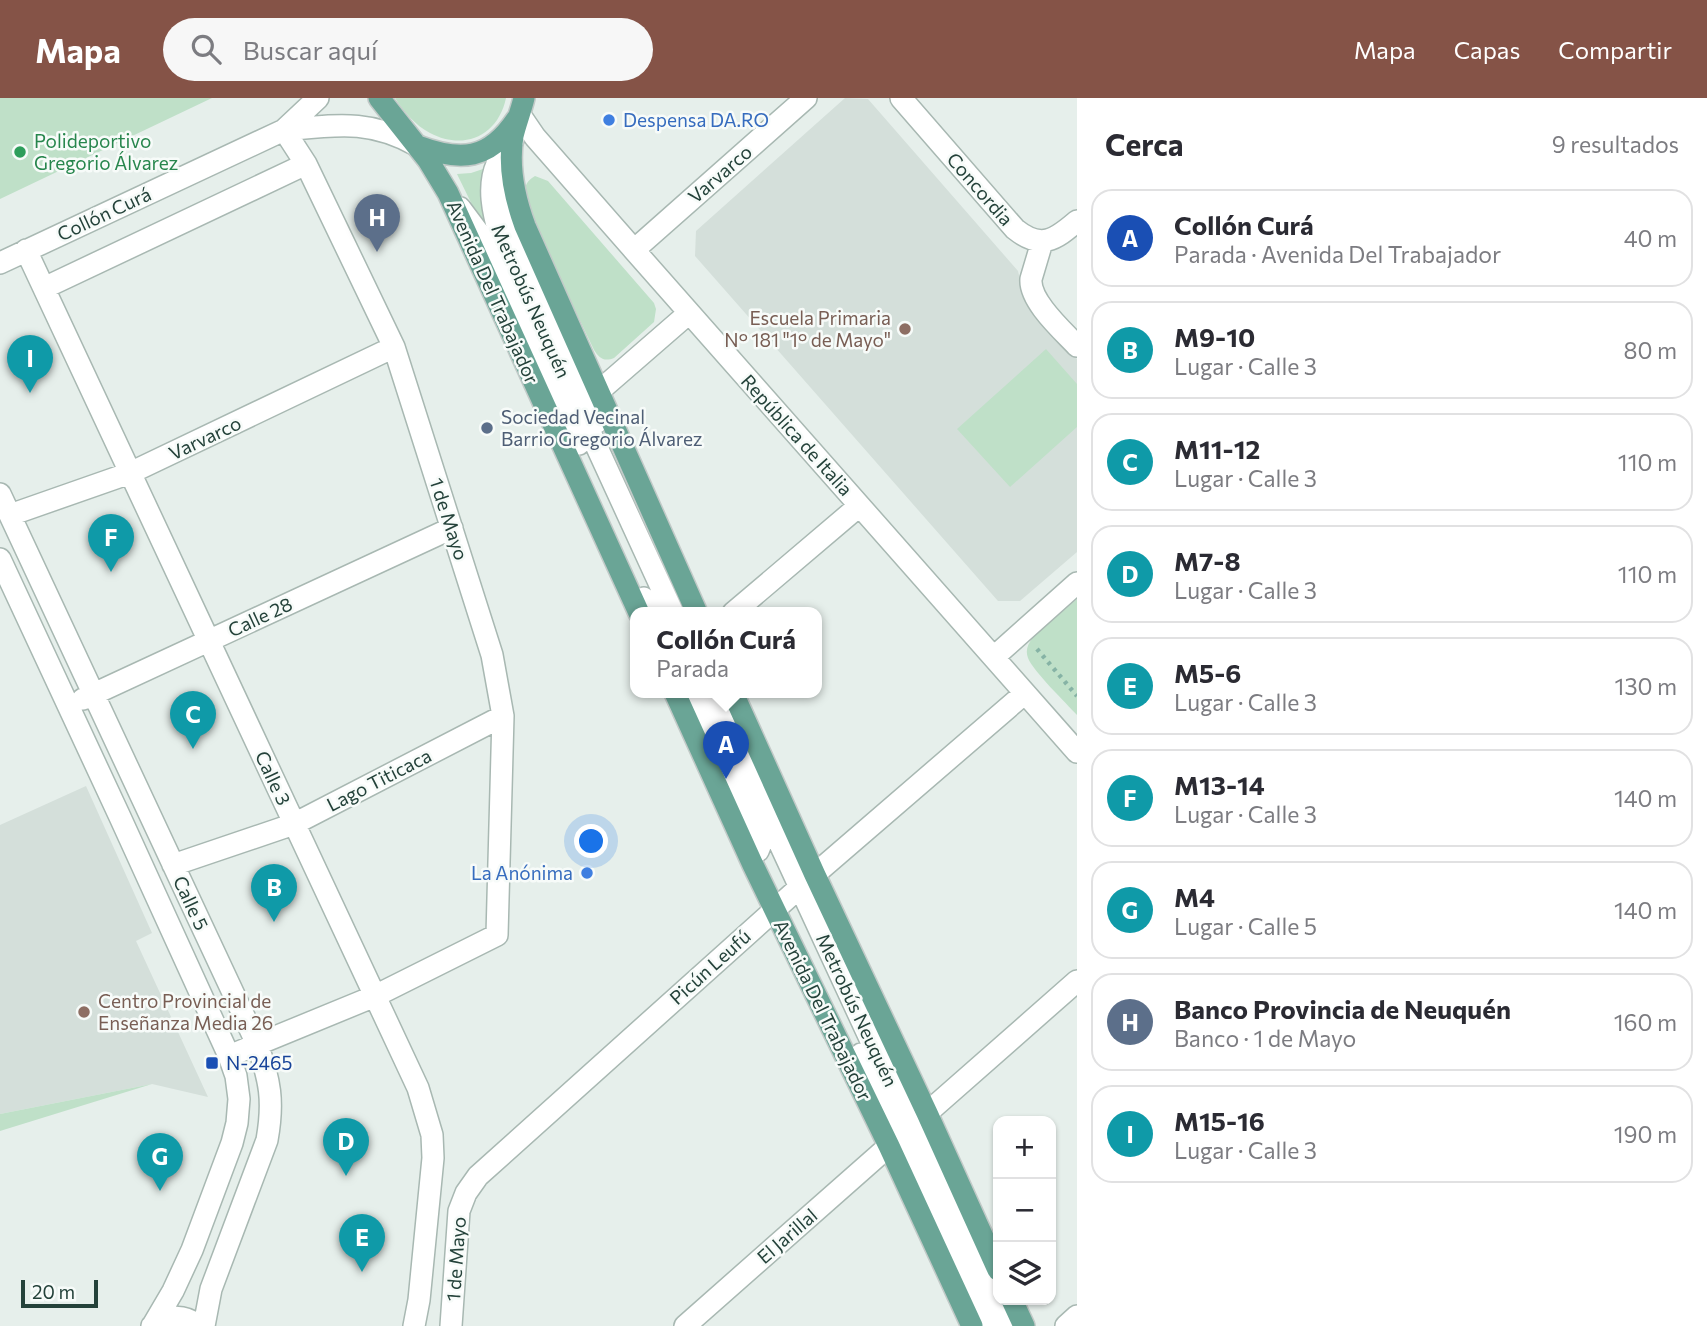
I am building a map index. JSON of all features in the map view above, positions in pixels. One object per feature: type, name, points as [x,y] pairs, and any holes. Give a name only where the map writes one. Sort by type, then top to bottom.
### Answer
[{"type":"main road","name":"Avenida Del Trabajador","points":[[379,98],[418,146],[447,193],[636,607]]},
{"type":"main road","name":"Collón Curá","points":[[418,146],[450,156],[477,153],[502,138],[526,103]]},
{"type":"main road","points":[[526,103],[513,140],[514,184],[524,226],[694,607]]},
{"type":"main road","name":"Avenida Del Trabajador","points":[[678,698],[927,1113],[993,1259]]},
{"type":"main road","name":"Avenida Del Trabajador","points":[[735,698],[795,892],[889,1146],[972,1326]]},
{"type":"main road","points":[[1014,1305],[1024,1326]]},
{"type":"street","name":"Collón Curá","points":[[0,263],[284,130],[318,98]]},
{"type":"street","name":"Varvarco","points":[[634,250],[806,98]]},
{"type":"street","name":"Concordia","points":[[901,98],[1015,229],[1023,236],[1042,242]]},
{"type":"street","name":"República de Italia","points":[[526,103],[535,137],[1077,752]]},
{"type":"street","name":"Collón Curá","points":[[284,130],[346,125],[365,127],[399,136],[418,146]]},
{"type":"street","name":"1 de Mayo","points":[[284,130],[306,164],[394,347],[492,655],[503,716],[497,935],[375,996]]},
{"type":"street","name":"Metrobús Neuquén","points":[[513,140],[500,158],[492,187],[499,236],[670,607]]},
{"type":"street","points":[[44,288],[306,164]]},
{"type":"street","points":[[503,192],[518,242],[576,365],[596,423],[507,237],[502,217],[503,192]]},
{"type":"street","name":"Metrobús Neuquén","points":[[447,193],[475,228],[491,254],[655,607]]},
{"type":"street","points":[[1077,221],[1058,237],[1042,242],[1031,279],[1032,292],[1077,346]]},
{"type":"street","name":"Calle 3","points":[[26,250],[418,1088],[432,1135],[433,1158],[414,1326]]},
{"type":"street","points":[[598,392],[689,313]]},
{"type":"street","name":"Varvarco","points":[[10,515],[130,473],[394,347]]},
{"type":"street","name":"Calle 5","points":[[0,494],[257,1044],[267,1071],[271,1097],[267,1140],[211,1289],[202,1326]]},
{"type":"street","points":[[740,607],[859,506]]},
{"type":"street","name":"Calle 28","points":[[68,705],[452,528]]},
{"type":"street","name":"Calle 5","points":[[0,559],[236,1076],[239,1099],[232,1143],[192,1250],[153,1325]]},
{"type":"street","points":[[994,657],[1077,583]]},
{"type":"street","name":"Picún Leufú","points":[[466,1193],[485,1168],[795,892],[1025,693]]},
{"type":"street","points":[[683,698],[753,849],[758,851],[760,846],[690,698]]},
{"type":"street","name":"Metrobús Neuquén","points":[[698,698],[795,892],[1003,1326]]},
{"type":"street","name":"Metrobús Neuquén","points":[[712,698],[985,1326]]},
{"type":"street","name":"Lago Titicaca","points":[[173,865],[295,824],[503,716]]},
{"type":"street","points":[[927,1113],[1077,981]]},
{"type":"street","points":[[229,1056],[375,996]]},
{"type":"street","name":"El Jarillal","points":[[685,1326],[889,1146]]},
{"type":"street","name":"1 de Mayo","points":[[451,1326],[458,1219],[466,1193]]},
{"type":"street","points":[[1066,1326],[1077,1316]]},
{"type":"street","points":[[153,1325],[174,1317],[184,1318],[202,1326]]},
{"type":"path","points":[[1045,642],[1036,650],[1077,696]]},
{"type":"shaded area","name":"Escuela Primaria N° 181 \"1° de Mayo\"","points":[[845,98],[868,99],[1018,271],[1025,300],[1077,359],[1077,552],[1020,601],[998,601],[695,256],[696,231]]},
{"type":"shaded area","name":"Centro Provincial de Enseñanza Media 26","points":[[86,786],[152,933],[136,941],[208,1097],[152,1084],[0,1114],[0,825]]},
{"type":"green space","points":[[0,98],[212,98],[0,199]]},
{"type":"green space","points":[[395,98],[506,98],[496,122],[487,131],[467,140],[455,140],[425,130],[410,118]]},
{"type":"green space","points":[[486,168],[492,239],[457,174]]},
{"type":"green space","points":[[535,176],[548,181],[654,303],[654,322],[614,358],[602,358],[594,350],[529,213],[525,188]]},
{"type":"green space","points":[[1046,349],[1077,384],[1077,427],[1010,487],[957,429]]},
{"type":"green space","points":[[1077,599],[1077,715],[1036,671],[1027,652],[1033,637]]},
{"type":"green space","points":[[152,1084],[0,1131],[0,1114]]},
{"type":"place","name":"Despensa DA.RO","points":[[609,120]]},
{"type":"place","name":"Polideportivo Gregorio Álvarez","points":[[20,152]]},
{"type":"place","name":"Banco Provincia de Neuquén","points":[[377,252]]},
{"type":"place","name":"Escuela Primaria N° 181 \"1° de Mayo\"","points":[[905,329]]},
{"type":"place","name":"M15-16","points":[[30,393]]},
{"type":"place","name":"Sociedad Vecinal Barrio Gregorio Álvarez","points":[[487,428]]},
{"type":"place","name":"M13-14","points":[[111,572]]},
{"type":"place","name":"M11-12","points":[[193,749]]},
{"type":"place","name":"Collón Curá","points":[[726,779]]},
{"type":"place","name":"La Anónima","points":[[587,873]]},
{"type":"place","name":"M9-10","points":[[274,922]]},
{"type":"place","name":"Centro Provincial de Enseñanza Media 26","points":[[84,1012]]},
{"type":"place","name":"N-2465","points":[[212,1063]]},
{"type":"place","name":"M7-8","points":[[346,1176]]},
{"type":"place","name":"M4","points":[[160,1191]]},
{"type":"place","name":"M5-6","points":[[362,1272]]}]
